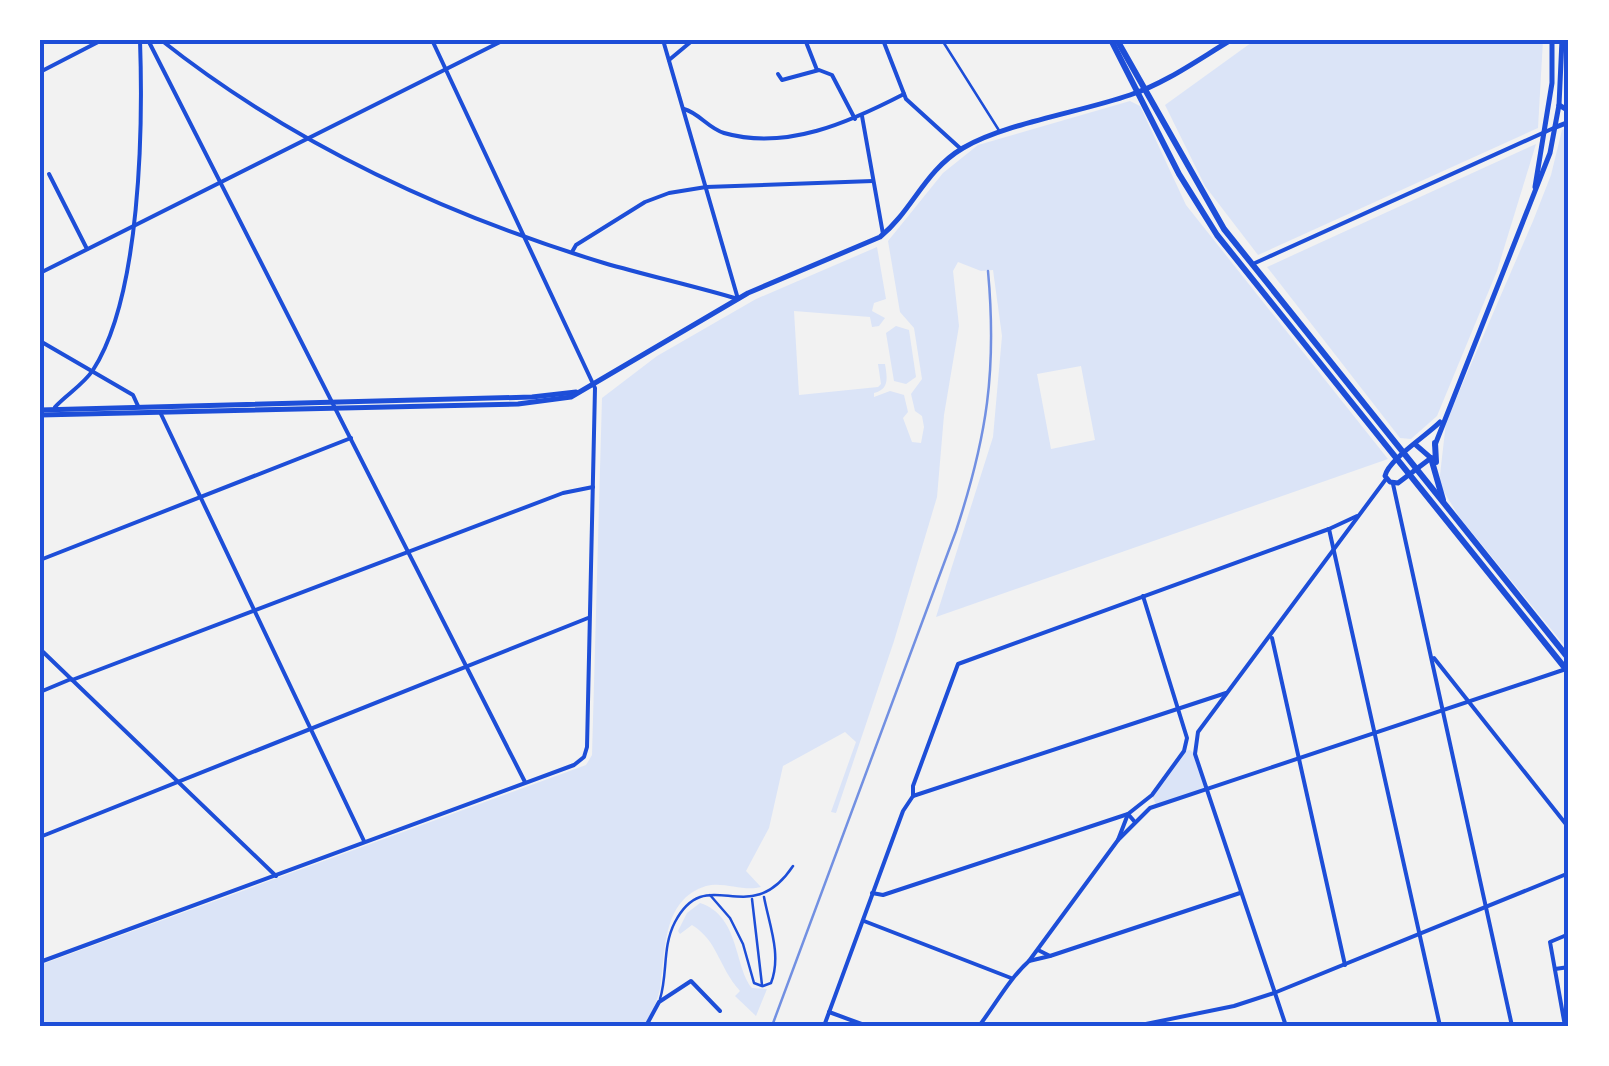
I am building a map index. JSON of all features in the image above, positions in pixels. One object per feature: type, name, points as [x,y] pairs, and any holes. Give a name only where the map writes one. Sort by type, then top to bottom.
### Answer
[{"type":"main road","points":[[1114,40],[1146,88],[1211,211],[1400,456]]},
{"type":"main road","points":[[1114,40],[1186,187],[1217,234],[1414,473],[1567,671]]},
{"type":"main road","points":[[1435,444],[1436,478]]},
{"type":"main road","points":[[1431,458],[1445,506]]},
{"type":"main road","points":[[1414,473],[1569,659]]},
{"type":"street","points":[[40,72],[102,40]]},
{"type":"street","points":[[53,410],[92,372],[110,334],[132,227],[143,111],[140,40]]},
{"type":"street","points":[[148,40],[525,782]]},
{"type":"street","points":[[161,40],[234,94],[308,138],[427,198],[572,252],[738,299]]},
{"type":"street","points":[[40,962],[584,758],[594,384],[432,40]]},
{"type":"street","points":[[40,273],[504,40]]},
{"type":"street","points":[[662,40],[738,299]]},
{"type":"street","points":[[669,60],[694,40]]},
{"type":"street","points":[[882,40],[904,94],[962,149]]},
{"type":"street","points":[[40,413],[563,399],[738,299],[882,234],[902,214],[926,178],[962,149],[1001,133],[1138,92],[1231,40]]},
{"type":"street","points":[[1532,200],[1552,84],[1552,40]]},
{"type":"street","points":[[1286,1026],[1195,754],[1198,732],[1357,516],[1390,481],[1414,473],[1431,458],[1442,420],[1532,200],[1556,128],[1562,40]]},
{"type":"street","points":[[806,42],[817,70]]},
{"type":"street","points":[[778,74],[782,80],[817,70],[832,75],[855,119]]},
{"type":"street","points":[[684,109],[719,132],[768,140],[855,119],[904,94]]},
{"type":"street","points":[[1559,105],[1569,112]]},
{"type":"street","points":[[862,116],[882,234]]},
{"type":"street","points":[[1251,264],[1569,122]]},
{"type":"street","points":[[49,174],[87,250]]},
{"type":"street","points":[[572,252],[576,245],[669,192],[706,187],[873,182]]},
{"type":"street","points":[[40,341],[133,395],[138,406]]},
{"type":"street","points":[[40,413],[138,406],[159,410]]},
{"type":"street","points":[[159,410],[364,840]]},
{"type":"street","points":[[1442,420],[1386,468],[1512,1026]]},
{"type":"street","points":[[40,560],[350,438]]},
{"type":"street","points":[[1416,445],[1431,458]]},
{"type":"street","points":[[40,692],[563,494],[593,487]]},
{"type":"street","points":[[913,796],[912,786],[958,664],[1357,516]]},
{"type":"street","points":[[1329,529],[1440,1026]]},
{"type":"street","points":[[872,893],[883,895],[1128,814],[1152,794],[1184,751],[1187,732],[1142,595]]},
{"type":"street","points":[[40,837],[590,618]]},
{"type":"street","points":[[1271,636],[1346,965]]},
{"type":"street","points":[[40,649],[276,876]]},
{"type":"street","points":[[1431,654],[1569,828]]},
{"type":"street","points":[[979,1026],[1134,820],[1156,805],[1567,671]]},
{"type":"street","points":[[824,1026],[904,807],[913,796],[1228,692]]},
{"type":"street","points":[[1152,794],[1156,805]]},
{"type":"street","points":[[1128,814],[1134,820]]},
{"type":"street","points":[[1118,840],[1128,814]]},
{"type":"street","points":[[1136,1026],[1274,993],[1569,873]]},
{"type":"street","points":[[1029,961],[1240,893]]},
{"type":"street","points":[[864,921],[1012,978]]},
{"type":"street","points":[[1565,1026],[1550,942],[1569,934]]},
{"type":"street","points":[[1037,948],[1050,956]]},
{"type":"street","points":[[1555,969],[1569,967]]},
{"type":"street","points":[[646,1026],[659,1002],[691,982],[720,1011]]},
{"type":"street","points":[[828,1012],[867,1026]]},
{"type":"lane","points":[[942,40],[1001,133]]},
{"type":"lane","points":[[659,1002],[666,950],[675,922],[691,902],[710,894],[752,898],[764,895],[779,885],[794,866]]},
{"type":"lane","points":[[710,894],[730,918],[743,944],[754,983],[762,986],[771,983],[775,968],[774,938],[764,895]]},
{"type":"lane","points":[[752,898],[762,986]]},
{"type":"shaded area","points":[[1255,40],[1543,40],[1538,128],[1258,255],[1205,186],[1165,105]]},
{"type":"shaded area","points":[[1130,101],[1140,106],[1186,205],[1388,459],[936,617],[993,437],[1002,336],[993,270],[981,271],[958,262],[953,271],[959,326],[944,415],[937,497],[836,813],[831,812],[856,742],[845,732],[783,766],[769,828],[746,871],[761,887],[706,886],[681,903],[668,929],[659,994],[644,1026],[40,1026],[40,965],[586,765],[592,755],[602,398],[657,356],[756,299],[877,247],[886,299],[874,303],[872,311],[885,318],[879,326],[872,327],[870,317],[794,311],[799,395],[878,387],[878,364],[885,364],[886,382],[874,397],[890,391],[904,395],[908,412],[903,418],[912,442],[921,443],[922,416],[915,411],[911,394],[922,379],[914,328],[900,312],[888,241],[943,173],[978,145]],"holes":[[[1081,366],[1095,440],[1051,449],[1037,374]]]},
{"type":"shaded area","points":[[1569,127],[1569,651],[1460,518],[1439,484],[1446,422],[1533,221],[1551,175],[1562,130]]},
{"type":"shaded area","points":[[1536,144],[1497,271],[1437,416],[1411,439],[1400,438],[1267,267]]},
{"type":"shaded area","points":[[896,326],[909,330],[916,377],[906,384],[894,381],[886,333]]},
{"type":"shaded area","points":[[1190,750],[1207,789],[1156,805],[1152,795],[1184,751]]},
{"type":"shaded area","points":[[700,903],[713,910],[729,930],[752,988],[767,989],[756,1016],[735,996],[740,991],[701,931],[692,925],[680,934],[678,931],[687,913]]},
{"type":"railway","points":[[772,1026],[967,497],[982,434],[990,372],[988,271]]}]
